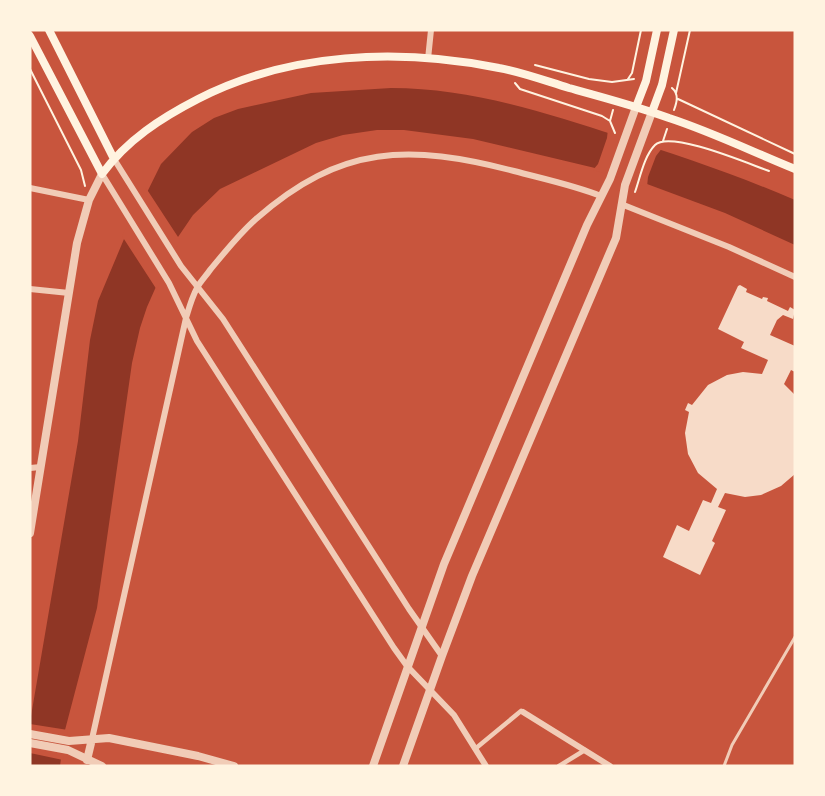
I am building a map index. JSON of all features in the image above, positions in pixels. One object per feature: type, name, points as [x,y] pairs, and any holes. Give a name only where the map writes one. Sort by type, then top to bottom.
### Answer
[{"type":"main road","points":[[49,30],[108,166]]},
{"type":"main road","points":[[636,107],[645,81],[657,30]]},
{"type":"main road","points":[[652,112],[663,85],[674,30]]},
{"type":"main road","points":[[30,36],[108,166]]},
{"type":"main road","points":[[108,166],[129,143],[170,114],[232,82],[271,71],[333,60],[386,57],[428,59],[500,68],[671,118],[795,168]]},
{"type":"street","points":[[428,59],[431,30]]},
{"type":"street","points":[[373,766],[414,646],[449,554],[587,225],[610,179],[636,107]]},
{"type":"street","points":[[403,766],[441,656],[472,576],[616,238],[625,185],[652,112]]},
{"type":"street","points":[[87,763],[186,318],[197,287],[240,235],[280,199],[322,174],[367,158],[389,154],[466,160],[602,196]]},
{"type":"street","points":[[108,166],[137,197],[181,266],[223,319],[441,656]]},
{"type":"street","points":[[30,533],[76,243],[90,200],[108,166]]},
{"type":"street","points":[[108,166],[126,215],[169,283],[209,361],[394,648],[407,666],[454,715],[486,766]]},
{"type":"street","points":[[30,188],[90,200]]},
{"type":"street","points":[[621,204],[729,247],[795,277]]},
{"type":"street","points":[[30,289],[69,293]]},
{"type":"street","points":[[30,468],[40,467]]},
{"type":"street","points":[[476,749],[522,711],[610,766]]},
{"type":"street","points":[[30,734],[69,741],[109,738],[198,756],[230,765]]},
{"type":"street","points":[[30,743],[68,750],[87,763],[102,766]]},
{"type":"street","points":[[559,766],[585,750]]},
{"type":"lane","points":[[724,766],[732,745],[795,637]]},
{"type":"path","points":[[627,80],[632,73],[642,30]]},
{"type":"path","points":[[676,93],[690,30]]},
{"type":"path","points":[[526,62],[589,79],[621,82],[620,88]]},
{"type":"path","points":[[500,68],[520,88],[602,116],[610,121]]},
{"type":"path","points":[[30,69],[81,170]]},
{"type":"path","points":[[677,98],[795,154]]},
{"type":"path","points":[[636,189],[651,151],[658,142],[663,141],[690,143],[777,174]]},
{"type":"shaded area","points":[[391,88],[449,92],[534,110],[663,150],[751,182],[795,200],[795,245],[725,213],[647,184],[595,168],[473,139],[404,130],[377,130],[343,135],[316,143],[220,189],[193,215],[178,237],[140,328],[132,363],[97,608],[65,730],[60,766],[30,766],[30,722],[78,441],[90,340],[98,301],[124,239],[161,164],[192,132],[214,118],[238,109],[311,93]]},
{"type":"pier","points":[[608,129],[663,147],[656,156],[648,177],[647,187],[593,170],[598,164]]},
{"type":"pier","points":[[146,188],[180,240],[157,290],[122,236]]},
{"type":"pier","points":[[30,724],[68,730],[63,760],[30,753]]},
{"type":"building","points":[[740,285],[747,289],[746,292],[762,299],[763,297],[768,298],[767,301],[788,311],[790,307],[795,310],[793,319],[783,315],[777,320],[770,335],[795,346],[795,372],[791,370],[784,384],[795,395],[795,474],[781,486],[761,495],[745,497],[725,493],[718,507],[726,510],[712,541],[715,543],[700,575],[663,557],[677,525],[689,531],[703,500],[711,503],[717,489],[698,473],[688,454],[685,433],[689,412],[685,410],[688,403],[692,405],[708,385],[727,375],[743,372],[762,374],[768,360],[741,348],[744,342],[718,329]]}]
